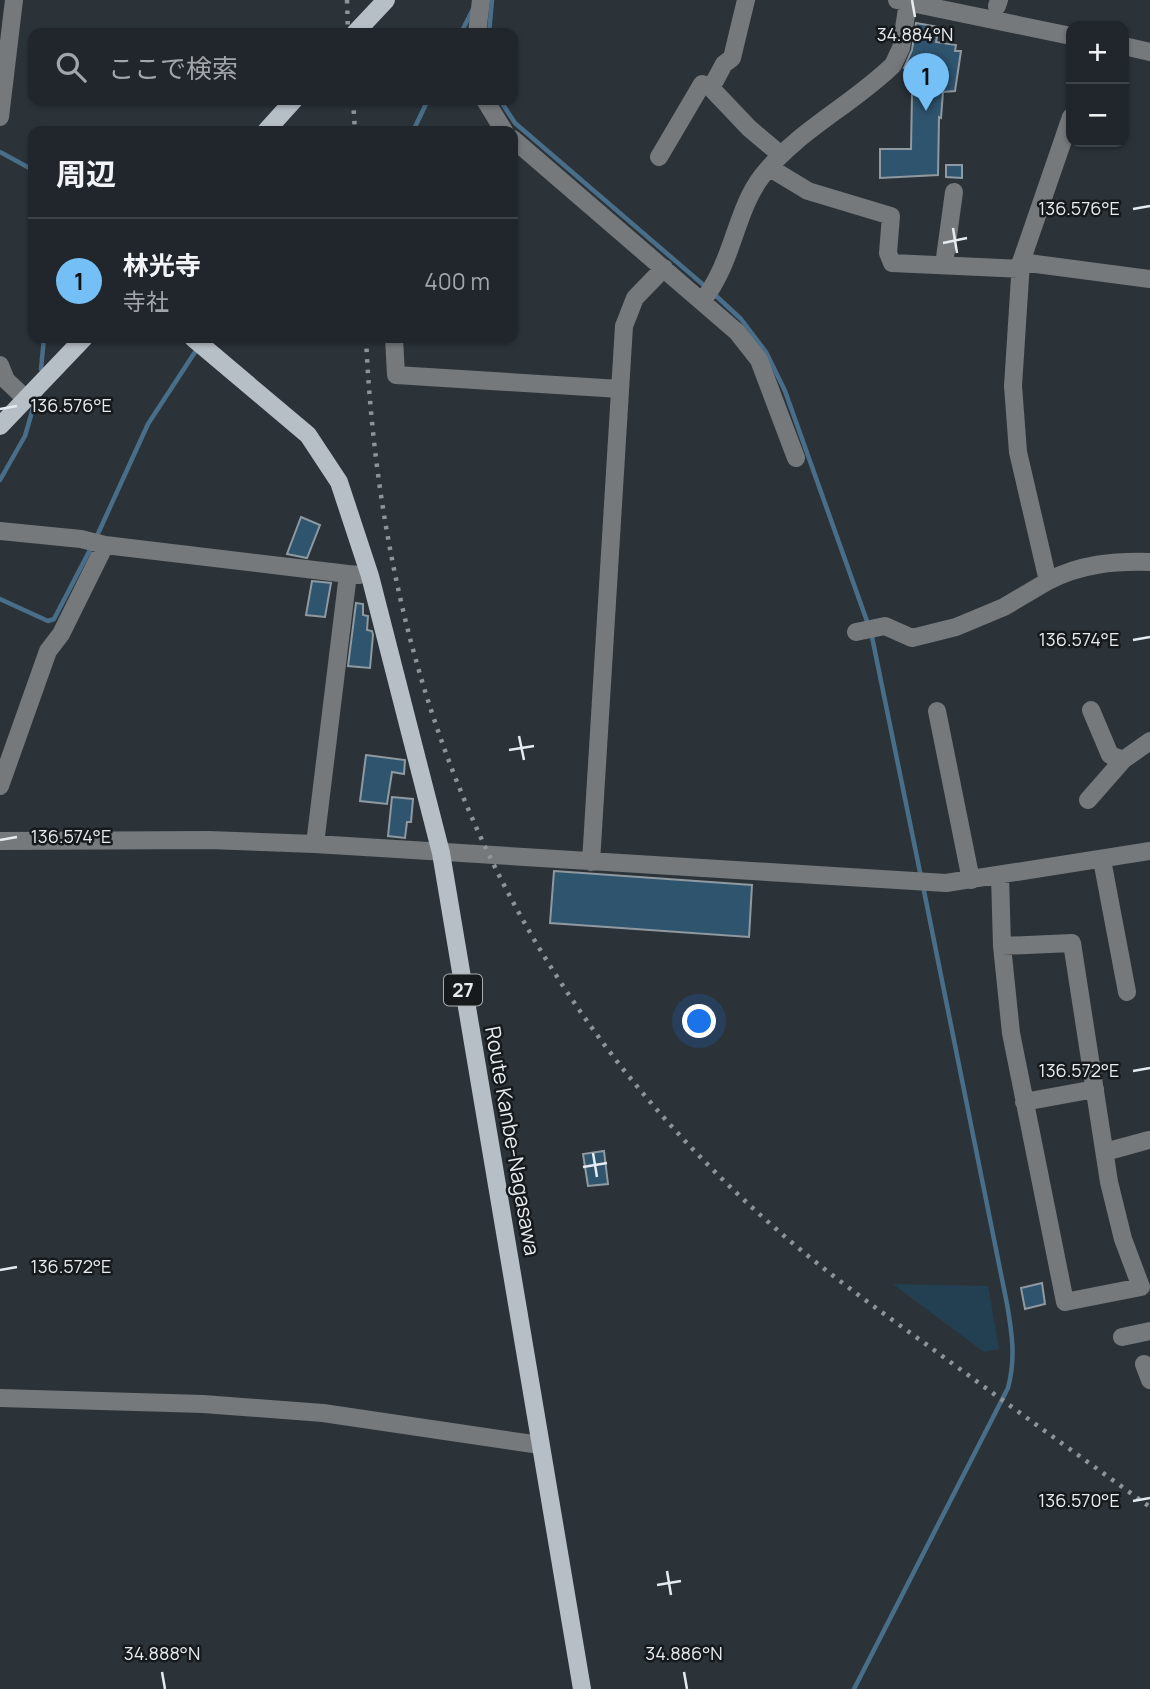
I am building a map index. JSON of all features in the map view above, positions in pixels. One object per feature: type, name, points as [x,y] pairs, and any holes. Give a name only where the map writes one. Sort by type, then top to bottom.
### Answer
[{"type":"main road","points":[[360,28],[386,0]]},
{"type":"main road","points":[[271,126],[289,105]]},
{"type":"main road","points":[[0,426],[79,343]]},
{"type":"main road","name":"Route Kanbe-Nagasawa","points":[[200,343],[308,435],[339,482],[353,517],[370,576],[441,853],[582,1689]]},
{"type":"street","points":[[0,117],[14,0]]},
{"type":"street","points":[[711,88],[723,64],[732,58],[746,0]]},
{"type":"street","points":[[703,300],[717,282],[761,177],[775,161],[893,65],[901,48],[902,1],[951,5],[1066,35]]},
{"type":"street","points":[[478,28],[481,6]]},
{"type":"street","points":[[1129,47],[1150,52]]},
{"type":"street","points":[[659,156],[702,84],[711,88],[749,128],[775,161],[808,191],[891,216],[888,253],[892,263],[1021,266],[1150,279]]},
{"type":"street","points":[[488,105],[501,126]]},
{"type":"street","points":[[1048,581],[1018,452],[1013,386],[1021,266],[1066,142]]},
{"type":"street","points":[[518,143],[737,332],[759,360],[796,458]]},
{"type":"street","points":[[944,265],[954,192]]},
{"type":"street","points":[[591,862],[624,326],[635,298],[664,268]]},
{"type":"street","points":[[394,343],[396,375],[620,389]]},
{"type":"street","points":[[0,365],[6,380],[25,398]]},
{"type":"street","points":[[0,530],[370,576]]},
{"type":"street","points":[[0,786],[48,651],[61,634],[97,543]]},
{"type":"street","points":[[856,632],[885,626],[912,638],[956,626],[1004,607],[1048,581],[1084,566],[1114,562],[1150,562]]},
{"type":"street","points":[[315,844],[348,574]]},
{"type":"street","points":[[1091,710],[1110,755],[1123,761]]},
{"type":"street","points":[[937,711],[971,880]]},
{"type":"street","points":[[1088,800],[1123,761],[1150,741]]},
{"type":"street","points":[[0,841],[209,840],[315,844],[934,883],[1000,876],[1150,851]]},
{"type":"street","points":[[1102,860],[1126,992]]},
{"type":"street","points":[[1000,876],[1002,946],[1011,1033],[1065,1302],[1141,1287],[1123,1240],[1105,1152],[1072,943],[1002,946]]},
{"type":"street","points":[[1024,1102],[1095,1089]]},
{"type":"street","points":[[1105,1152],[1149,1140]]},
{"type":"street","points":[[1122,1337],[1150,1331]]},
{"type":"street","points":[[0,1398],[203,1404],[323,1413],[540,1445]]},
{"type":"shaded area","points":[[893,1284],[988,1286],[999,1349],[984,1352]]},
{"type":"building","points":[[916,23],[939,27],[936,42],[956,45],[955,51],[961,51],[955,91],[943,92],[941,118],[939,117],[938,175],[880,178],[880,149],[911,149],[912,94],[926,95],[930,73],[904,68],[912,50]]},
{"type":"building","points":[[946,165],[962,165],[962,178],[946,177]]},
{"type":"building","points":[[301,517],[320,525],[307,558],[287,554]]},
{"type":"building","points":[[312,581],[331,583],[325,617],[306,615]]},
{"type":"building","points":[[356,603],[363,604],[363,615],[368,616],[367,630],[372,631],[373,635],[370,668],[348,666]]},
{"type":"building","points":[[366,755],[405,760],[404,774],[392,772],[387,804],[360,801]]},
{"type":"building","points":[[392,797],[413,799],[411,822],[407,822],[405,838],[388,836]]},
{"type":"building","points":[[554,871],[752,885],[749,937],[550,923]]},
{"type":"building","points":[[604,1151],[608,1184],[588,1186],[583,1154]]},
{"type":"building","points":[[1042,1283],[1045,1304],[1025,1309],[1021,1288]]},
{"type":"waterway","points":[[489,28],[492,0]]},
{"type":"waterway","points":[[464,28],[473,9]]},
{"type":"waterway","points":[[415,126],[426,105]]},
{"type":"waterway","points":[[503,105],[515,123],[707,288]]},
{"type":"waterway","points":[[0,152],[28,167]]},
{"type":"waterway","points":[[714,294],[741,319],[766,352],[785,391],[868,624]]},
{"type":"waterway","points":[[41,369],[44,343]]},
{"type":"waterway","points":[[96,538],[148,424],[197,349]]},
{"type":"waterway","points":[[0,480],[25,436],[36,398]]},
{"type":"waterway","points":[[0,599],[48,621],[54,619],[92,546]]},
{"type":"waterway","points":[[871,632],[921,877]]},
{"type":"waterway","points":[[854,1689],[1008,1388],[1013,1356],[1007,1304],[923,886]]},
{"type":"railway","points":[[347,0],[348,28]]},
{"type":"railway","points":[[353,105],[355,126]]},
{"type":"railway","points":[[366,343],[377,468],[399,593],[432,712],[476,827],[532,936],[600,1039],[681,1137],[775,1228],[873,1306],[1150,1507]]},
{"type":"place","name":"林光寺","points":[[926,111]]}]
